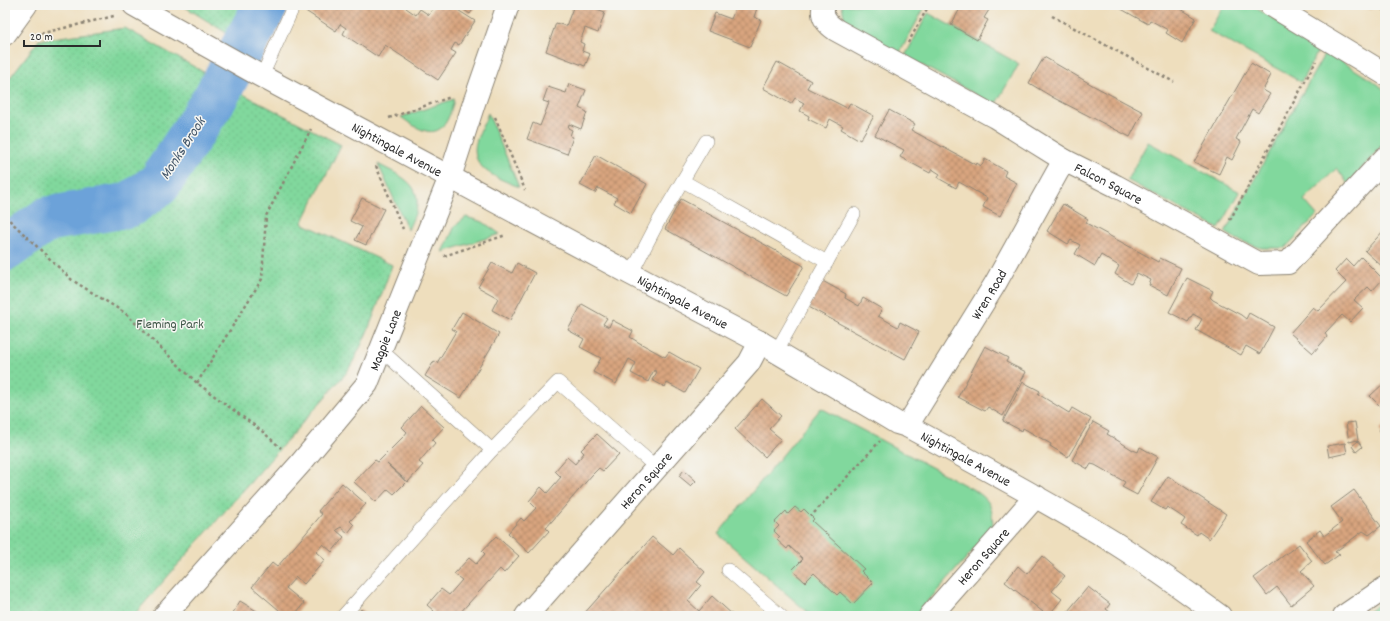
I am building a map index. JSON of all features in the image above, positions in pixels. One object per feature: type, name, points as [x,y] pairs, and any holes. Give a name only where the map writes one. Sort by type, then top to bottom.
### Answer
[{"type":"street","points":[[5,34],[26,5]]},
{"type":"street","name":"Magpie Lane","points":[[164,616],[300,464],[367,384],[450,177],[508,5]]},
{"type":"street","name":"Falcon Square","points":[[824,5],[822,9],[824,18],[828,25],[846,36],[995,117],[1064,160],[1259,264],[1288,263],[1385,158]]},
{"type":"street","points":[[1271,5],[1385,74]]},
{"type":"street","name":"Nightingale Avenue","points":[[125,10],[206,46],[768,347],[902,424],[1036,496],[1115,543],[1169,578],[1220,616]]},
{"type":"street","name":"Wren Road","points":[[902,424],[995,284],[1064,160]]},
{"type":"street","name":"Heron Square","points":[[526,616],[749,363],[768,347]]},
{"type":"street","name":"Heron Square","points":[[930,616],[1036,496]]},
{"type":"street","points":[[1344,616],[1385,588]]},
{"type":"lane","points":[[261,75],[294,5]]},
{"type":"lane","points":[[631,274],[658,222],[706,141]]},
{"type":"lane","points":[[683,181],[828,262]]},
{"type":"lane","points":[[768,347],[828,262],[854,214]]},
{"type":"lane","points":[[381,350],[492,450]]},
{"type":"lane","points":[[343,616],[492,450],[558,382],[657,468]]},
{"type":"lane","points":[[728,570],[781,616]]},
{"type":"path","points":[[897,64],[929,5]]},
{"type":"path","points":[[33,36],[125,10]]},
{"type":"path","points":[[1052,16],[1174,82]]},
{"type":"path","points":[[1218,241],[1328,40]]},
{"type":"path","points":[[385,119],[456,96],[474,103]]},
{"type":"path","points":[[197,383],[262,279],[266,216],[313,125]]},
{"type":"path","points":[[376,164],[406,235]]},
{"type":"path","points":[[5,216],[72,280],[125,313],[197,383],[263,432],[300,464]]},
{"type":"path","points":[[814,513],[902,424]]},
{"type":"green space","points":[[182,5],[253,5],[236,39]]},
{"type":"green space","points":[[842,5],[926,5],[899,54],[851,26],[844,17]]},
{"type":"green space","points":[[1224,5],[1251,5],[1320,48],[1301,82],[1209,31]]},
{"type":"green space","points":[[928,13],[1019,64],[995,105],[905,56]]},
{"type":"green space","name":"Fleming Park","points":[[125,28],[239,92],[341,145],[302,223],[392,265],[367,333],[347,372],[133,616],[5,616],[5,84],[39,40]]},
{"type":"green space","points":[[1326,51],[1379,85],[1385,92],[1385,142],[1348,184],[1337,168],[1304,200],[1317,215],[1285,248],[1261,248],[1236,239],[1225,232]]},
{"type":"green space","points":[[454,99],[447,121],[436,131],[421,129],[401,117]]},
{"type":"green space","points":[[488,113],[519,187],[486,171],[476,158],[475,149],[477,139]]},
{"type":"green space","points":[[1148,142],[1240,192],[1219,229],[1127,180]]},
{"type":"green space","points":[[378,164],[404,179],[414,189],[417,196],[417,207],[408,230]]},
{"type":"green space","points":[[466,217],[483,222],[500,234],[443,252],[455,226]]},
{"type":"green space","points":[[821,408],[974,490],[988,502],[990,506],[993,528],[915,616],[812,616],[718,534]]},
{"type":"green space","points":[[1385,600],[1385,616],[1362,616]]},
{"type":"building","points":[[304,5],[407,5],[406,8],[416,15],[420,9],[429,15],[435,5],[450,5],[475,21],[459,45],[455,43],[451,50],[456,53],[438,80],[385,45],[378,57],[343,34],[346,28],[340,24],[336,31],[301,8]]},
{"type":"building","points":[[457,5],[476,5],[470,14]]},
{"type":"building","points":[[574,5],[598,5],[597,9],[605,12],[598,33],[585,28],[580,42],[584,44],[582,51],[590,54],[585,66],[546,51],[556,23],[566,26]]},
{"type":"building","points":[[737,5],[758,5],[754,17],[761,20],[750,47],[708,31],[715,13],[731,19]]},
{"type":"building","points":[[962,5],[992,5],[984,18],[988,20],[977,40],[951,25]]},
{"type":"building","points":[[1181,5],[1181,9],[1196,18],[1182,43],[1166,33],[1168,30],[1150,20],[1148,24],[1116,6]]},
{"type":"building","points":[[1362,5],[1374,5],[1371,10]]},
{"type":"building","points":[[1374,5],[1385,5],[1385,12]]},
{"type":"building","points":[[1044,57],[1143,112],[1130,137],[1054,98],[1029,83]]},
{"type":"building","points":[[777,62],[811,81],[807,88],[847,108],[850,103],[874,116],[860,140],[841,129],[843,126],[830,119],[826,128],[808,119],[809,116],[800,111],[804,103],[795,98],[791,104],[763,88]]},
{"type":"building","points":[[1251,63],[1271,75],[1263,90],[1270,94],[1258,113],[1252,109],[1236,139],[1241,142],[1232,160],[1227,157],[1219,174],[1194,162]]},
{"type":"building","points":[[569,84],[586,90],[579,108],[587,112],[581,129],[569,124],[568,128],[572,130],[570,136],[573,137],[567,154],[527,139],[533,123],[540,126],[549,103],[543,101],[548,87],[566,93]]},
{"type":"building","points":[[889,110],[915,124],[911,130],[976,165],[977,163],[981,166],[985,159],[1006,171],[1004,176],[1017,183],[1000,216],[983,207],[987,198],[959,182],[956,188],[938,178],[940,174],[932,169],[930,173],[900,157],[904,150],[875,135]]},
{"type":"building","points":[[596,155],[647,184],[631,213],[614,203],[617,198],[598,188],[595,193],[580,185]]},
{"type":"building","points":[[362,198],[384,209],[366,245],[355,240],[362,227],[350,221]]},
{"type":"building","points":[[681,199],[804,266],[786,296],[665,229]]},
{"type":"building","points":[[1063,204],[1088,219],[1086,223],[1158,262],[1160,258],[1181,268],[1168,295],[1149,285],[1151,280],[1137,273],[1131,284],[1115,274],[1119,266],[1101,255],[1095,266],[1075,254],[1080,245],[1071,240],[1068,244],[1047,231]]},
{"type":"building","points":[[1385,229],[1385,269],[1365,251]]},
{"type":"building","points":[[1361,257],[1383,279],[1372,291],[1368,287],[1354,300],[1363,308],[1350,322],[1342,315],[1325,333],[1327,337],[1313,353],[1290,333],[1313,307],[1318,311],[1346,282],[1335,271],[1346,259],[1353,266]]},
{"type":"building","points":[[492,263],[512,273],[517,263],[535,273],[510,320],[492,310],[498,298],[478,287]]},
{"type":"building","points":[[1187,278],[1213,291],[1210,297],[1213,300],[1246,319],[1249,313],[1274,327],[1260,354],[1246,346],[1241,355],[1196,330],[1202,319],[1193,314],[1188,322],[1169,312]]},
{"type":"building","points":[[819,279],[846,294],[845,298],[859,306],[863,298],[882,309],[878,316],[898,327],[900,322],[919,332],[905,359],[805,305]]},
{"type":"building","points":[[582,304],[607,318],[603,324],[609,327],[612,320],[633,331],[630,337],[638,342],[665,357],[669,352],[699,369],[685,393],[667,383],[665,387],[652,380],[657,372],[654,370],[648,382],[631,373],[636,363],[629,359],[616,384],[593,372],[601,358],[580,347],[584,339],[568,330]]},
{"type":"building","points":[[462,312],[499,334],[461,398],[425,376],[434,361],[437,363],[456,331],[452,329]]},
{"type":"building","points":[[985,346],[1008,358],[1006,362],[1026,372],[1003,416],[988,407],[985,411],[958,397]]},
{"type":"building","points":[[1023,382],[1040,391],[1038,394],[1069,413],[1072,408],[1091,419],[1068,457],[1050,446],[1051,444],[1023,428],[1022,431],[1003,421]]},
{"type":"building","points":[[1385,382],[1385,403],[1381,407],[1370,396]]},
{"type":"building","points":[[762,399],[781,416],[769,429],[781,439],[765,457],[735,429]]},
{"type":"building","points":[[421,406],[444,427],[432,440],[435,443],[419,462],[423,465],[408,482],[387,464],[406,482],[394,494],[388,489],[376,502],[354,482],[375,460],[378,462],[404,436],[407,432],[402,427]]},
{"type":"building","points":[[1093,422],[1109,431],[1107,434],[1133,450],[1138,452],[1140,447],[1158,457],[1137,495],[1122,487],[1125,482],[1095,465],[1091,464],[1088,469],[1072,460]]},
{"type":"building","points":[[1355,422],[1358,440],[1349,442],[1346,423]]},
{"type":"building","points":[[1385,425],[1385,437],[1379,430]]},
{"type":"building","points":[[597,434],[619,454],[603,471],[599,468],[592,475],[546,528],[549,531],[529,553],[508,533],[521,518],[524,521],[536,508],[529,501],[541,487],[547,493],[561,477],[555,471],[567,457],[575,464],[584,453],[581,450]]},
{"type":"building","points":[[1358,441],[1362,447],[1356,452],[1352,446]]},
{"type":"building","points":[[1345,443],[1347,453],[1329,457],[1327,446]]},
{"type":"building","points":[[684,470],[696,481],[691,486],[679,476]]},
{"type":"building","points":[[1168,476],[1226,514],[1209,539],[1199,532],[1197,535],[1181,525],[1185,519],[1178,514],[1167,507],[1165,510],[1151,502]]},
{"type":"building","points":[[342,483],[366,504],[350,521],[354,525],[348,533],[341,527],[336,530],[344,537],[332,552],[323,544],[316,552],[325,560],[304,584],[296,577],[286,588],[304,603],[297,612],[301,616],[286,616],[252,587],[272,563],[277,567],[322,514],[318,511]]},
{"type":"building","points":[[1354,490],[1381,526],[1369,535],[1363,531],[1335,552],[1340,554],[1325,565],[1306,541],[1320,530],[1324,536],[1342,522],[1331,507]]},
{"type":"building","points":[[795,507],[801,512],[804,509],[814,519],[812,521],[864,569],[861,571],[873,583],[853,604],[840,592],[837,595],[814,573],[805,582],[792,570],[803,559],[789,546],[787,549],[777,540],[780,537],[774,531],[779,526],[775,522],[786,511],[788,514]]},
{"type":"building","points":[[496,536],[519,556],[504,573],[500,569],[457,616],[431,616],[434,611],[427,605],[441,589],[449,595],[462,580],[454,574],[469,558],[476,564],[485,554],[482,551]]},
{"type":"building","points":[[652,537],[673,555],[679,548],[705,572],[697,582],[701,585],[688,601],[699,611],[712,596],[734,616],[582,616]]},
{"type":"building","points":[[1299,544],[1312,561],[1301,571],[1314,586],[1291,605],[1277,587],[1267,595],[1254,578]]},
{"type":"building","points":[[1042,556],[1065,576],[1052,591],[1062,599],[1048,616],[1005,582],[1018,566],[1027,574]]},
{"type":"building","points":[[1088,587],[1110,604],[1106,609],[1115,616],[1074,616],[1068,611]]},
{"type":"building","points":[[240,601],[265,616],[231,616]]},
{"type":"building","points":[[361,609],[369,616],[354,616]]},
{"type":"waterway","name":"Monks Brook","points":[[5,249],[48,219],[129,205],[159,184],[215,98],[266,5]]}]
